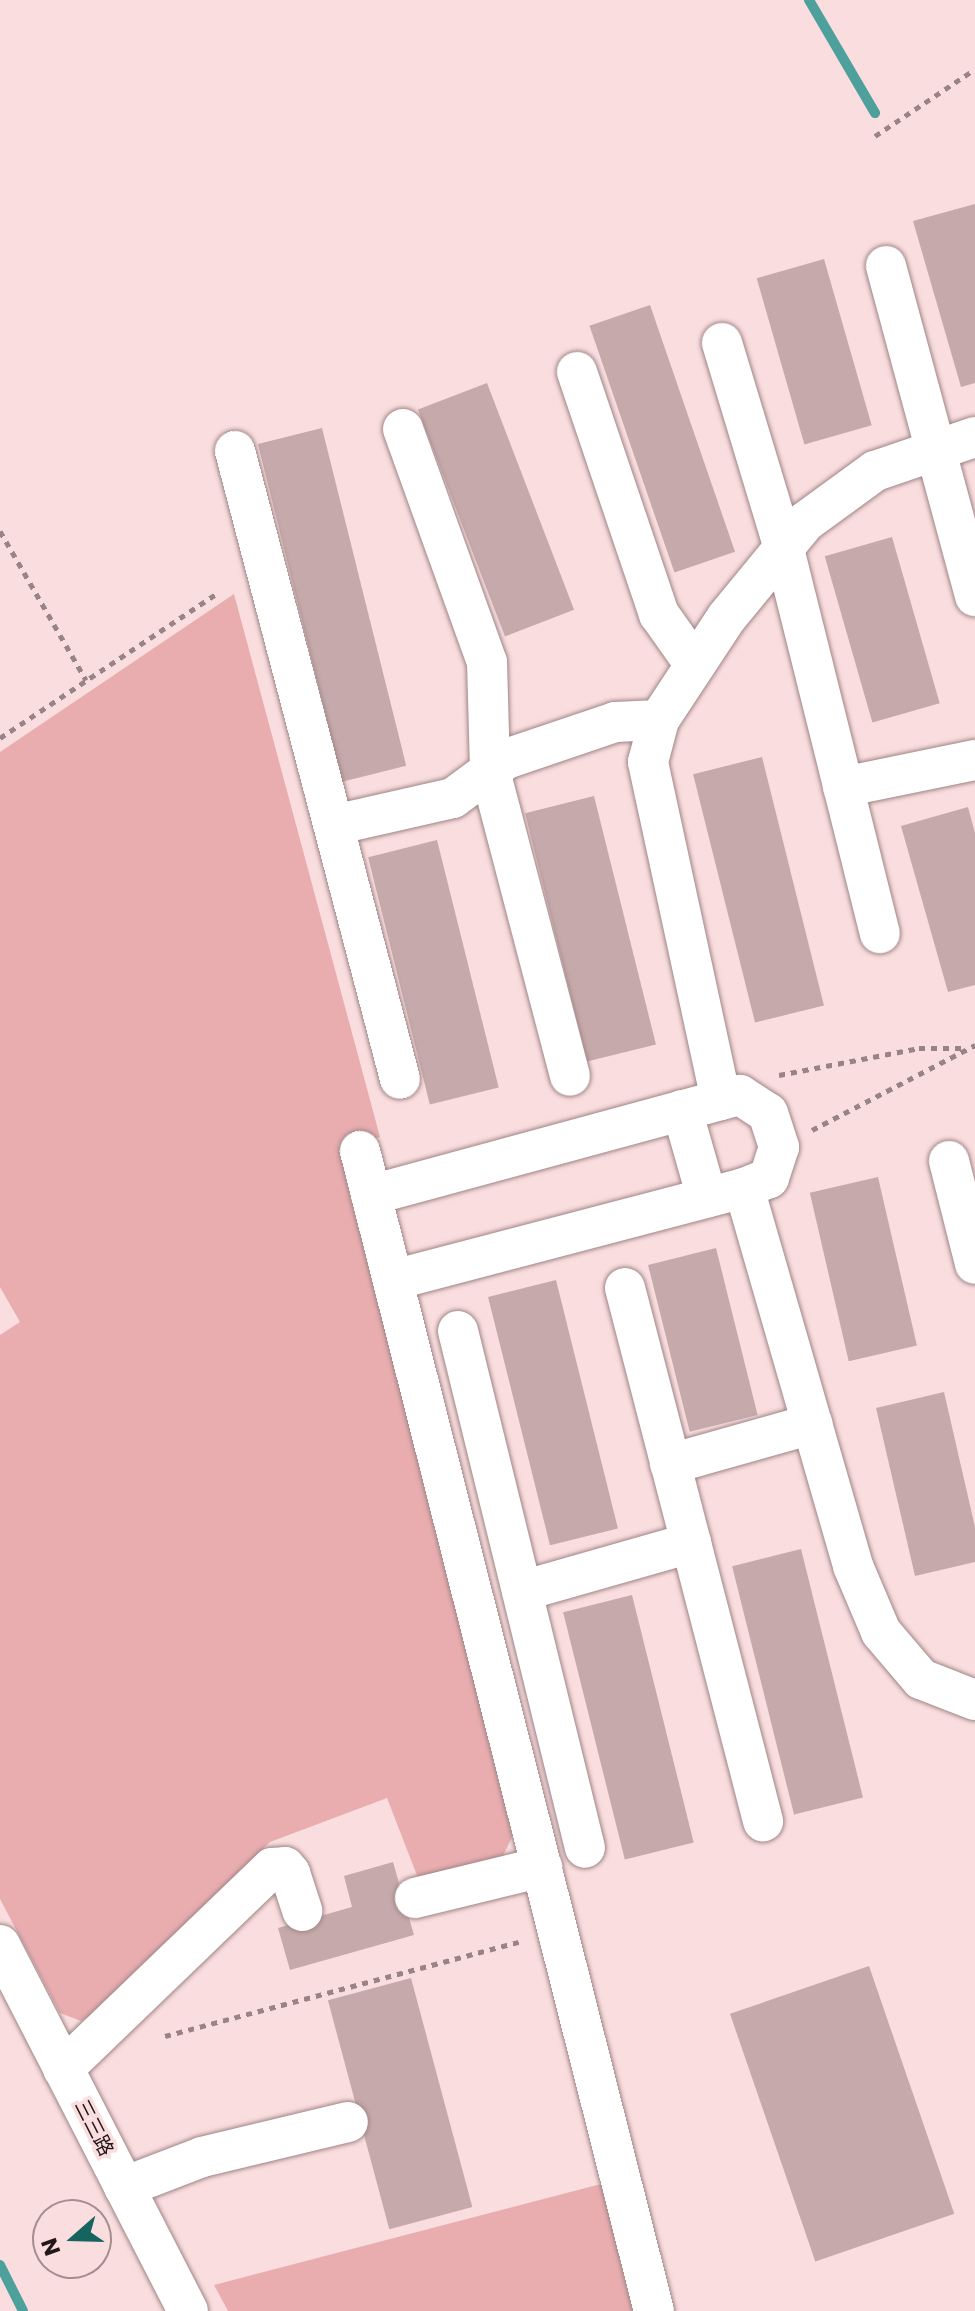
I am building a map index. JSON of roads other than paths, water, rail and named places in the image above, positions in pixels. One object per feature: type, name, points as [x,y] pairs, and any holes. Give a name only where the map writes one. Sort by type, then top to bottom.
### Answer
[{"type":"street","points":[[886,266],[975,596]]},
{"type":"street","points":[[722,343],[784,549],[880,933]]},
{"type":"street","points":[[577,372],[659,614],[695,665]]},
{"type":"street","points":[[403,429],[487,662],[490,771],[570,1076]]},
{"type":"street","points":[[730,1098],[648,762],[659,720],[727,617],[805,522],[875,471],[975,437]]},
{"type":"street","points":[[235,451],[400,1079]]},
{"type":"street","points":[[334,825],[453,798],[506,759],[615,722],[659,720]]},
{"type":"street","points":[[843,787],[975,760]]},
{"type":"street","points":[[371,1195],[730,1098],[768,1113],[779,1147],[769,1178],[744,1188],[393,1280]]},
{"type":"street","points":[[682,1110],[707,1198]]},
{"type":"street","points":[[360,1151],[654,2311]]},
{"type":"street","points":[[949,1161],[975,1264]]},
{"type":"street","points":[[744,1188],[853,1566],[881,1632],[921,1679],[975,1700]]},
{"type":"street","points":[[625,1288],[763,1821]]},
{"type":"street","points":[[458,1331],[585,1848]]},
{"type":"street","points":[[670,1464],[812,1424]]},
{"type":"street","points":[[522,1591],[691,1543]]},
{"type":"street","points":[[63,2069],[272,1868],[285,1867],[290,1873],[302,1911]]},
{"type":"street","points":[[415,1898],[542,1867]]},
{"type":"street","name":"三三路","points":[[0,1945],[188,2311]]},
{"type":"street","points":[[124,2187],[202,2157],[348,2122]]},
{"type":"waterway","points":[[809,0],[875,113]]},
{"type":"waterway","points":[[0,2265],[23,2311]]}]
